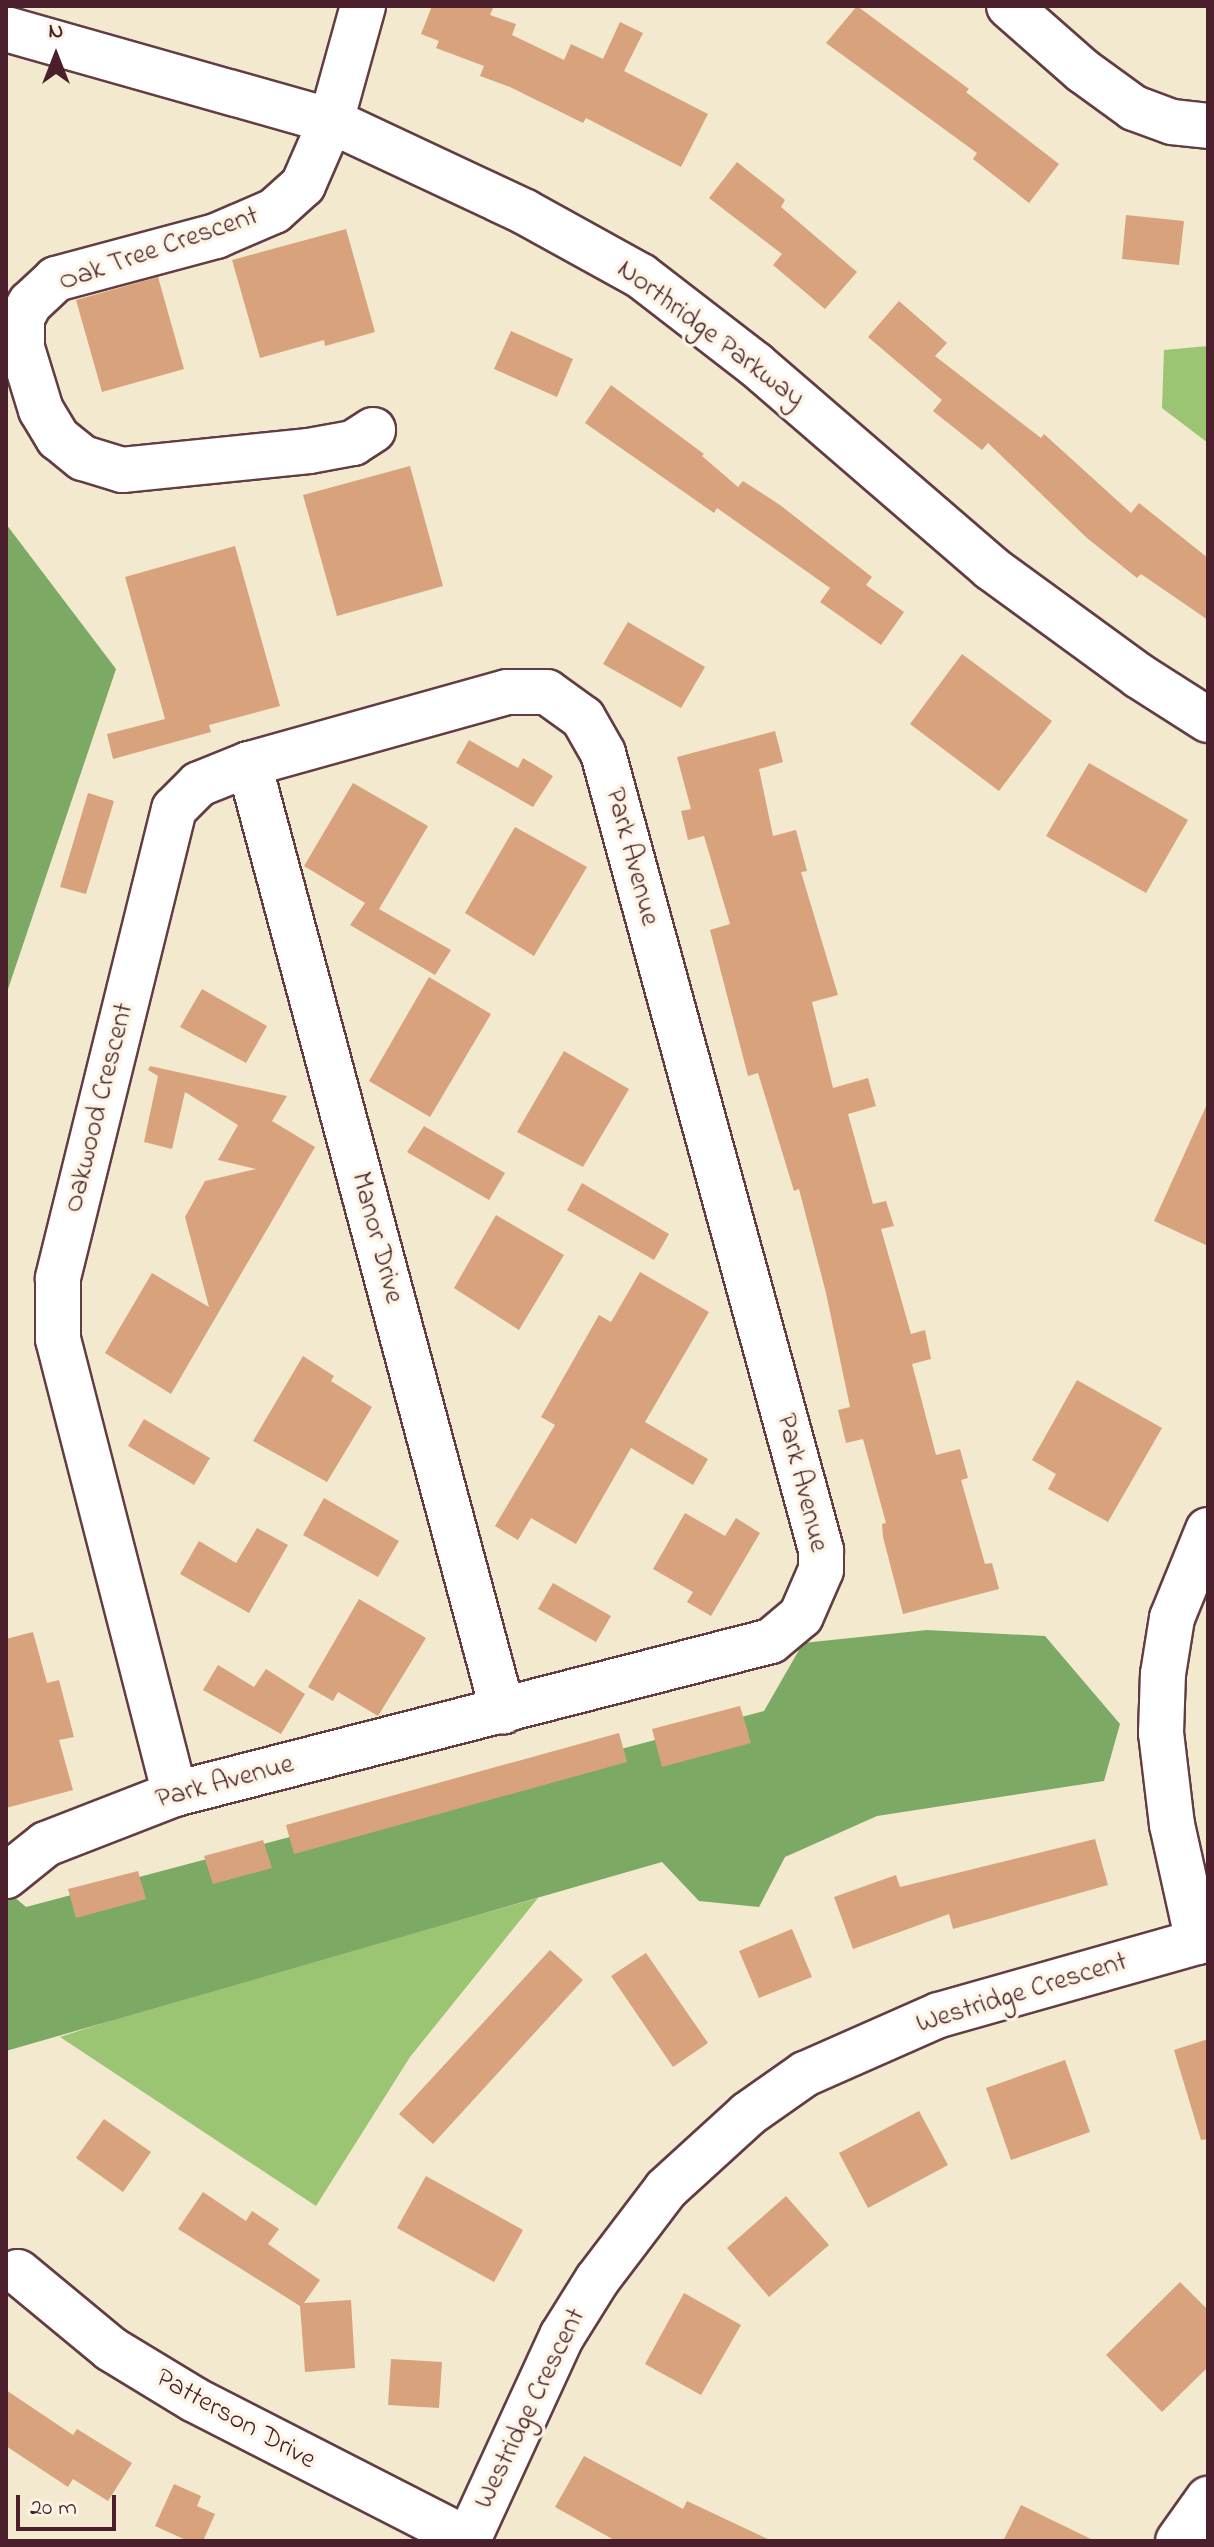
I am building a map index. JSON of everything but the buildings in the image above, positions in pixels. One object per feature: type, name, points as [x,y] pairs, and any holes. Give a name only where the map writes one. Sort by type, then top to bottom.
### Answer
[{"type":"street","name":"Oak Tree Crescent","points":[[363,6],[331,121],[303,185],[274,211],[216,236],[56,279],[30,303],[22,318],[22,348],[41,410],[58,438],[83,458],[122,470],[309,451],[353,443],[373,430]]},
{"type":"street","points":[[1009,6],[1083,71],[1134,108],[1172,122],[1208,126]]},
{"type":"street","name":"Northridge Parkway","points":[[6,29],[331,121],[525,212],[641,276],[755,364],[991,568],[1139,676],[1208,720]]},
{"type":"street","name":"Oakwood Crescent","points":[[175,1794],[58,1339],[58,1279],[174,809],[199,784],[249,764],[507,692],[547,692]]},
{"type":"street","name":"Park Avenue","points":[[6,1876],[46,1844],[175,1794],[771,1641],[801,1616],[821,1570],[821,1550],[603,753],[583,718],[547,692]]},
{"type":"street","name":"Manor Drive","points":[[249,764],[503,1712]]},
{"type":"street","points":[[1203,1940],[1172,1825],[1161,1733],[1163,1674],[1172,1618],[1208,1530]]},
{"type":"street","name":"Westridge Crescent","points":[[469,2540],[562,2336],[597,2280],[666,2189],[748,2114],[805,2074],[939,2015],[1203,1940]]},
{"type":"street","name":"Patterson Drive","points":[[18,2272],[111,2349],[183,2393],[281,2447],[469,2540]]},
{"type":"street","points":[[1178,2541],[1208,2499]]},
{"type":"green space","points":[[1208,346],[1208,443],[1162,408],[1164,350]]},
{"type":"green space","points":[[6,524],[116,669],[6,995]]},
{"type":"green space","points":[[927,1630],[1045,1636],[1120,1724],[1104,1781],[877,1816],[785,1857],[759,1907],[699,1901],[662,1862],[6,2051],[6,1890],[26,1907],[764,1711],[803,1643]]},
{"type":"green space","points":[[538,1898],[410,2057],[316,2206],[60,2037],[155,2006]]}]
